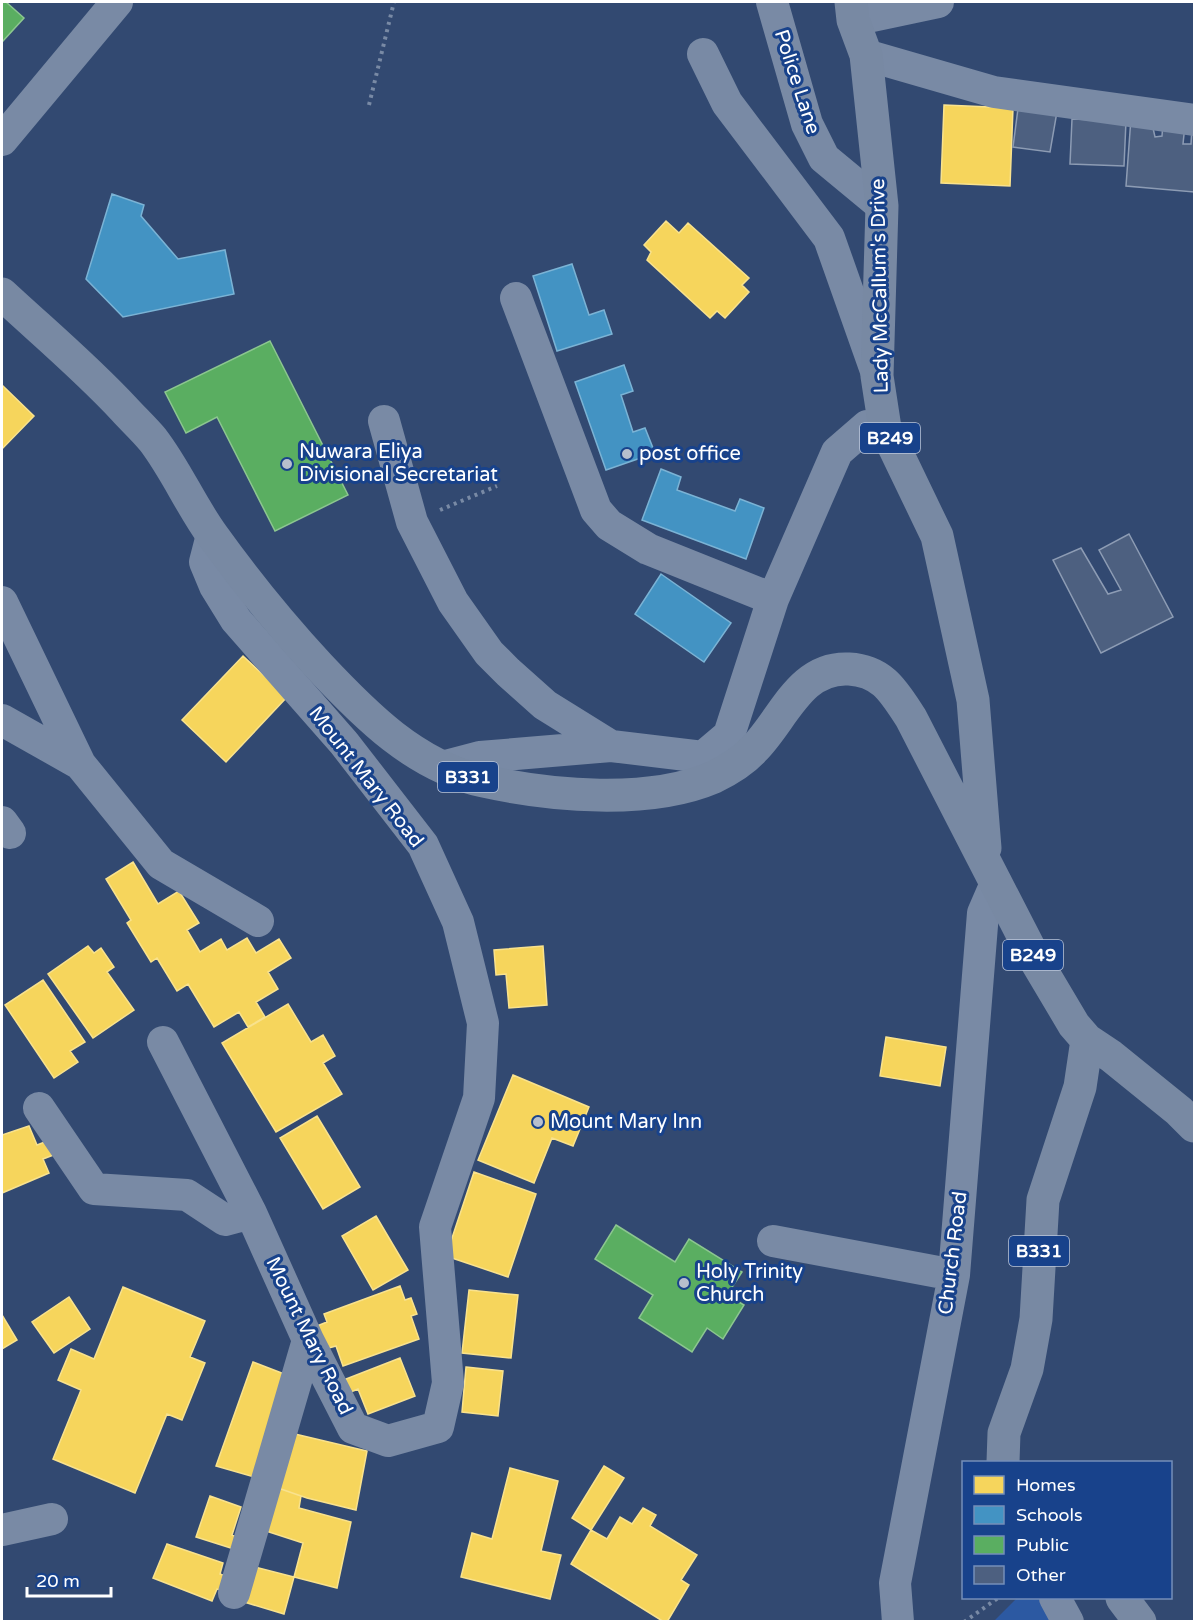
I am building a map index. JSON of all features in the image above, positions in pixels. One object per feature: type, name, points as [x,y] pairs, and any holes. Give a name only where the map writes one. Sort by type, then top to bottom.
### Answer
[{"type":"main road","name":"Lady McCallum's Drive","points":[[852,11],[866,55],[882,206],[877,376],[885,428],[937,536],[973,700],[991,874],[1062,1006],[1087,1040],[1111,1056],[1194,1126]]},
{"type":"main road","name":"B331","points":[[2,294],[96,379],[153,440],[212,535],[285,630],[353,702],[382,729],[414,752],[442,767],[473,779],[500,785],[562,793],[653,794],[683,788],[733,767],[753,751],[800,690],[812,679],[823,672],[839,668],[858,669],[877,675],[892,690],[911,718],[991,874]]},
{"type":"main road","name":"B331","points":[[1003,1461],[1004,1433],[1027,1369],[1036,1319],[1043,1200],[1080,1087],[1087,1040]]},
{"type":"main road","points":[[1072,1108],[1100,1087],[1136,1077]]},
{"type":"main road","points":[[1123,1599],[1140,1622]]},
{"type":"street","points":[[2,140],[117,2]]},
{"type":"street","name":"Police Lane","points":[[772,2],[807,124],[824,158],[882,206]]},
{"type":"street","points":[[852,11],[938,2]]},
{"type":"street","points":[[703,54],[727,103],[830,238],[877,376]]},
{"type":"street","points":[[866,55],[994,92],[1194,120]]},
{"type":"street","points":[[516,298],[596,510],[609,525],[648,549],[773,599]]},
{"type":"street","points":[[384,421],[412,522],[453,602],[489,653],[545,705],[612,746]]},
{"type":"street","points":[[442,767],[480,757],[612,746],[703,757],[729,735],[773,599],[837,452],[867,426],[885,428]]},
{"type":"street","name":"Mount Mary Road","points":[[163,1042],[250,1213],[308,1340],[353,1428],[388,1442],[438,1427],[448,1383],[435,1227],[479,1098],[483,1023],[458,922],[423,845],[344,743],[236,620],[215,586],[205,562],[212,535]]},
{"type":"street","points":[[2,602],[80,764],[161,864],[258,921]]},
{"type":"street","points":[[2,720],[80,764]]},
{"type":"street","name":"Church Road","points":[[898,1622],[895,1583],[954,1275],[983,913],[991,874]]},
{"type":"street","points":[[39,1108],[94,1189],[187,1195],[225,1220],[250,1213]]},
{"type":"street","points":[[773,1240],[954,1275]]},
{"type":"street","points":[[234,1593],[308,1340]]},
{"type":"street","points":[[2,1530],[52,1519]]},
{"type":"street","points":[[1056,1599],[1068,1622]]},
{"type":"path","points":[[369,105],[394,2]]},
{"type":"path","points":[[412,522],[497,486]]},
{"type":"path","points":[[964,1622],[997,1599]]},
{"type":"shaded area","points":[[1016,1599],[1040,1599],[1051,1622],[993,1622]]},
{"type":"building: Homes","points":[[944,105],[1013,108],[1010,186],[941,183]]},
{"type":"building: Homes","points":[[666,221],[679,233],[688,223],[749,278],[742,285],[749,292],[725,318],[717,311],[710,318],[647,260],[651,252],[644,245]]},
{"type":"building: Homes","points":[[2,387],[34,416],[2,449]]},
{"type":"building: Homes","points":[[243,656],[287,697],[226,762],[182,720]]},
{"type":"building: Homes","points":[[133,862],[158,904],[179,891],[199,923],[187,930],[200,952],[221,939],[227,950],[247,938],[256,953],[279,939],[291,958],[268,972],[278,989],[256,1002],[265,1017],[248,1027],[239,1012],[214,1027],[188,984],[177,991],[157,958],[151,962],[127,923],[131,920],[106,879]]},
{"type":"building: Homes","points":[[88,946],[94,953],[101,948],[114,967],[107,972],[134,1010],[93,1038],[48,974]]},
{"type":"building: Homes","points":[[543,946],[547,1005],[509,1008],[506,974],[496,975],[494,950]]},
{"type":"building: Homes","points":[[43,980],[85,1042],[70,1051],[78,1062],[54,1078],[5,1005]]},
{"type":"building: Homes","points":[[288,1004],[311,1042],[323,1035],[335,1056],[323,1063],[342,1094],[276,1132],[222,1043]]},
{"type":"building: Homes","points":[[886,1037],[946,1047],[940,1086],[880,1076]]},
{"type":"building: Homes","name":"Mount Mary Inn","points":[[513,1075],[589,1107],[573,1146],[552,1138],[534,1183],[478,1160]]},
{"type":"building: Homes","points":[[317,1116],[360,1187],[323,1209],[280,1138]]},
{"type":"building: Homes","points":[[29,1126],[37,1145],[50,1140],[56,1154],[43,1159],[49,1173],[2,1193],[2,1135]]},
{"type":"building: Homes","points":[[474,1172],[536,1194],[508,1277],[446,1256]]},
{"type":"building: Homes","points":[[376,1216],[408,1270],[373,1290],[342,1236]]},
{"type":"building: Homes","points":[[400,1286],[405,1300],[411,1298],[417,1314],[411,1316],[419,1339],[343,1366],[336,1346],[325,1349],[317,1326],[327,1322],[324,1314]]},
{"type":"building: Homes","points":[[123,1287],[205,1321],[190,1357],[205,1363],[182,1420],[167,1414],[135,1493],[53,1459],[81,1390],[58,1380],[71,1349],[94,1359]]},
{"type":"building: Homes","points":[[469,1290],[518,1295],[511,1358],[462,1353]]},
{"type":"building: Homes","points":[[69,1297],[90,1329],[54,1353],[32,1322]]},
{"type":"building: Homes","points":[[2,1315],[17,1340],[2,1349]]},
{"type":"building: Homes","points":[[400,1358],[415,1396],[368,1414],[358,1389],[346,1394],[341,1381]]},
{"type":"building: Homes","points":[[253,1362],[292,1377],[258,1478],[216,1466]]},
{"type":"building: Homes","points":[[466,1367],[503,1371],[498,1416],[462,1412]]},
{"type":"building: Homes","points":[[295,1434],[367,1451],[356,1510],[278,1488]]},
{"type":"building: Homes","points":[[604,1466],[624,1478],[591,1530],[572,1518]]},
{"type":"building: Homes","points":[[510,1468],[558,1481],[541,1551],[561,1555],[550,1599],[461,1577],[472,1533],[492,1539]]},
{"type":"building: Homes","points":[[278,1488],[301,1496],[299,1508],[351,1522],[337,1588],[294,1577],[303,1543],[266,1531]]},
{"type":"building: Homes","points":[[210,1496],[241,1507],[232,1535],[237,1537],[234,1549],[196,1537]]},
{"type":"building: Homes","points":[[643,1508],[656,1515],[650,1526],[697,1555],[681,1580],[689,1585],[667,1622],[571,1564],[591,1530],[607,1539],[620,1517],[632,1524]]},
{"type":"building: Homes","points":[[167,1544],[223,1563],[220,1574],[231,1578],[227,1591],[217,1589],[212,1601],[153,1578]]},
{"type":"building: Homes","points":[[251,1566],[294,1577],[284,1614],[244,1602]]},
{"type":"building: Schools","points":[[112,194],[144,205],[141,216],[178,259],[225,250],[234,294],[123,317],[86,279]]},
{"type":"building: Schools","points":[[572,264],[589,315],[604,310],[612,334],[557,351],[533,276]]},
{"type":"building: Schools","points":[[624,365],[633,391],[621,395],[633,432],[645,428],[655,453],[606,470],[575,382]]},
{"type":"building: Schools","points":[[661,469],[681,477],[677,490],[735,511],[740,499],[764,508],[746,559],[642,520]]},
{"type":"building: Schools","points":[[661,574],[731,623],[704,662],[635,614]]},
{"type":"building: Public","points":[[2,2],[6,2],[24,18],[2,42]]},
{"type":"building: Public","name":"Nuwara Eliya Divisional Secretariat","points":[[270,341],[348,495],[275,531],[217,417],[186,433],[165,392]]},
{"type":"building: Public","name":"Holy Trinity Church","points":[[616,1225],[675,1262],[689,1239],[742,1272],[727,1295],[744,1305],[723,1339],[707,1328],[692,1352],[639,1318],[653,1295],[595,1259]]},
{"type":"building: Other","points":[[1019,101],[1058,106],[1050,152],[1013,147]]},
{"type":"building: Other","points":[[1131,118],[1151,119],[1155,137],[1162,136],[1163,123],[1185,125],[1183,144],[1191,144],[1192,128],[1194,128],[1194,192],[1126,186]]},
{"type":"building: Other","points":[[1072,119],[1126,121],[1124,166],[1070,164]]},
{"type":"building: Other","points":[[1129,534],[1173,617],[1101,653],[1053,560],[1081,548],[1108,594],[1121,590],[1099,550]]},
{"type":"place","name":"post office","points":[[627,454]]},
{"type":"place","name":"Nuwara Eliya Divisional Secretariat","points":[[287,464]]},
{"type":"place","name":"Mount Mary Inn","points":[[538,1122]]},
{"type":"place","name":"Holy Trinity Church","points":[[684,1283]]}]
